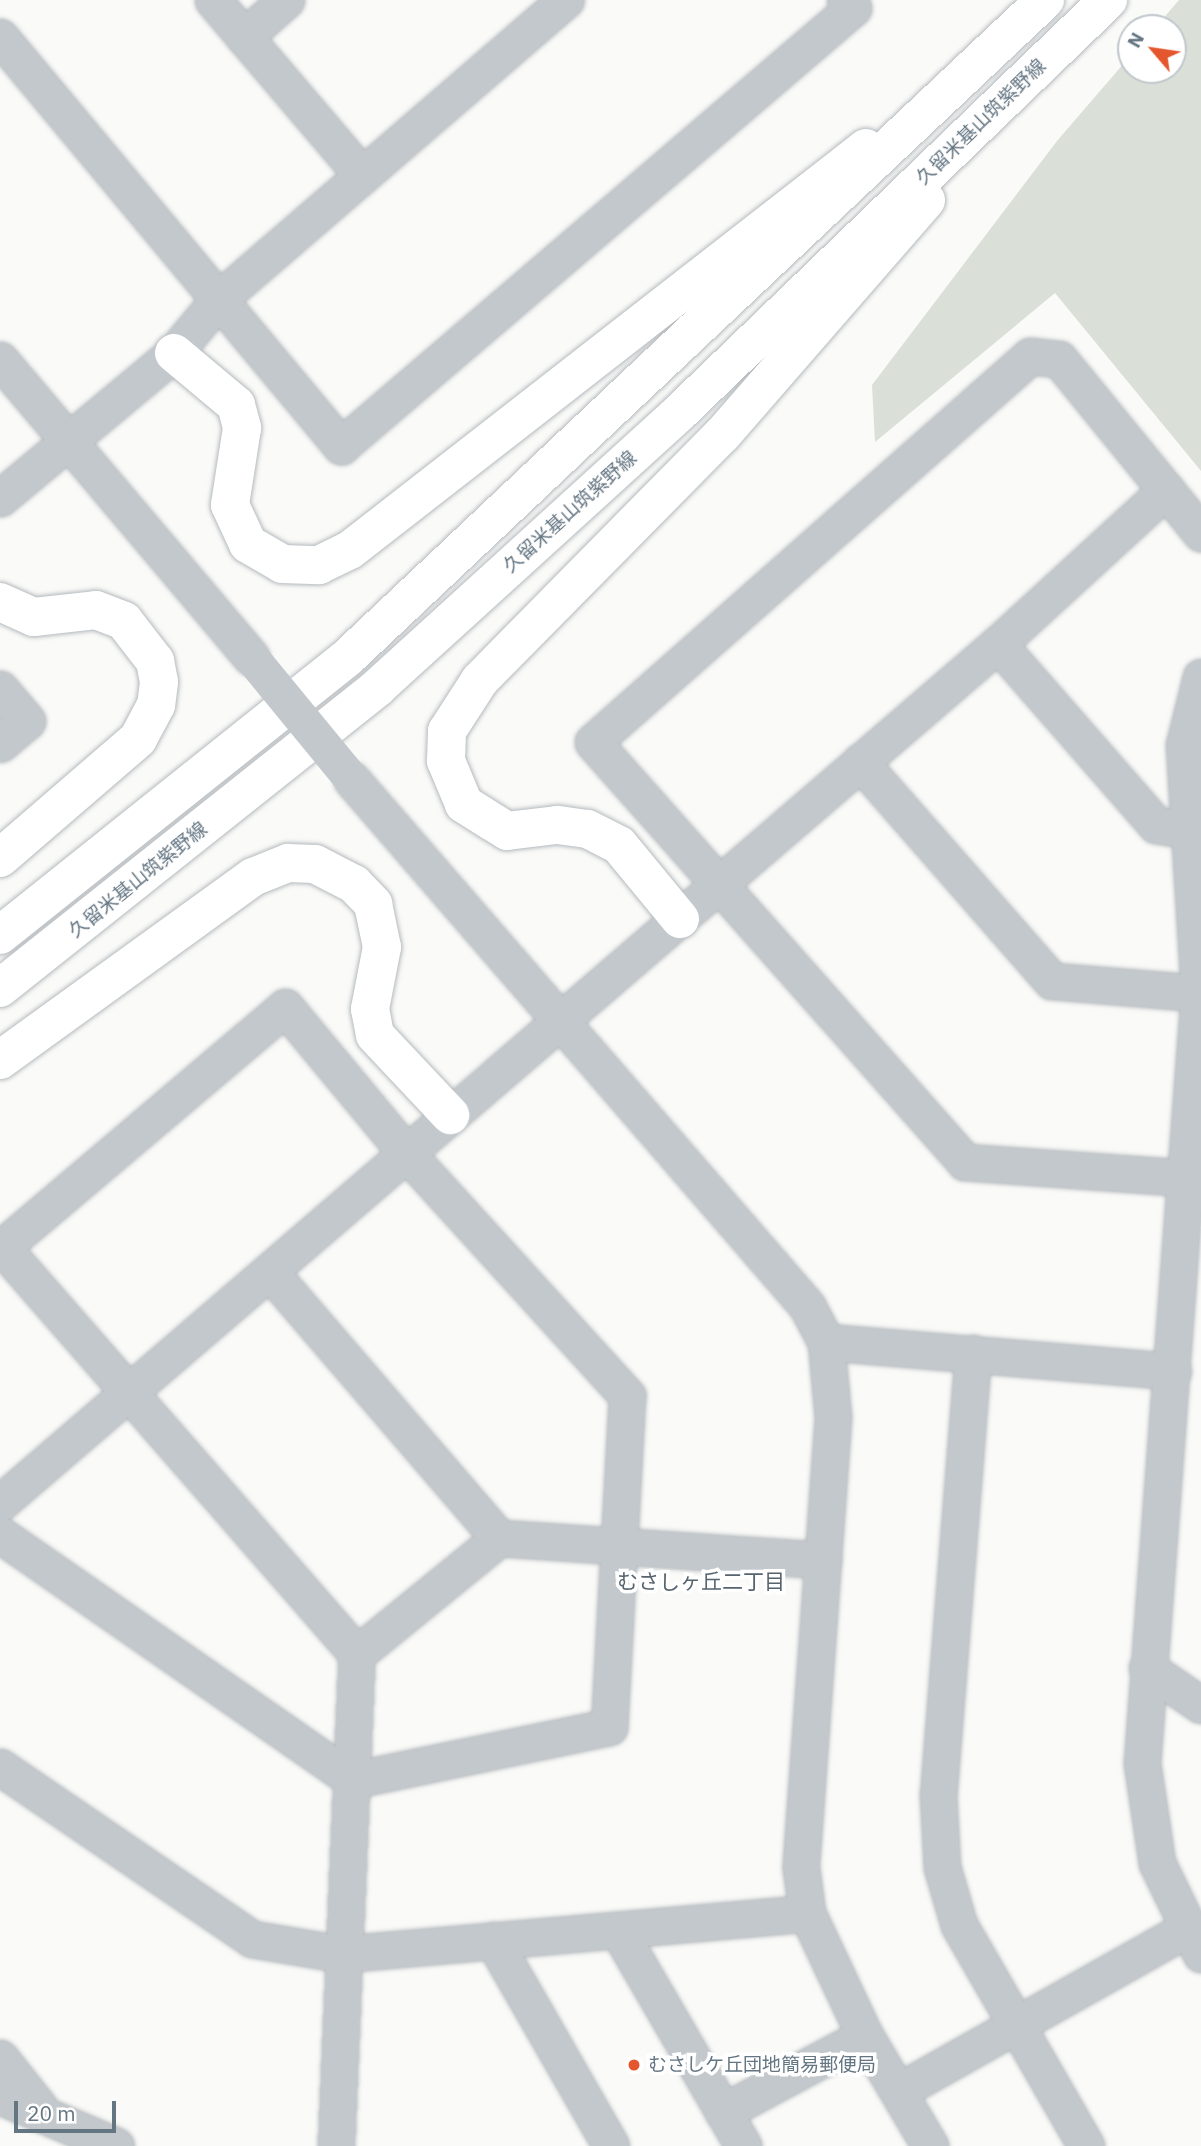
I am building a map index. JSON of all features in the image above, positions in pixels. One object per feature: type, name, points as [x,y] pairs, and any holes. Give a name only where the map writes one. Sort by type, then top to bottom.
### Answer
[{"type":"main road","points":[[0,934],[348,657],[1045,0]]},
{"type":"main road","name":"久留米基山筑紫野線","points":[[0,988],[378,687],[678,414],[1108,0]]},
{"type":"main road","points":[[174,353],[236,405],[242,428],[230,505],[248,544],[282,565],[319,565],[350,550],[818,179],[951,90]]},
{"type":"main road","points":[[680,919],[619,845],[587,830],[557,825],[507,831],[464,804],[446,761],[447,731],[480,680],[722,435],[908,227],[971,131]]},
{"type":"main road","points":[[0,602],[34,617],[96,610],[124,621],[155,661],[159,682],[156,705],[138,739],[0,858]]},
{"type":"main road","points":[[0,1060],[253,877],[288,863],[314,864],[354,884],[373,904],[382,947],[370,1009],[375,1035],[450,1115]]},
{"type":"street","points":[[213,0],[362,175]]},
{"type":"street","points":[[244,37],[286,0]]},
{"type":"street","points":[[0,498],[71,442],[174,353],[219,299],[566,0]]},
{"type":"street","points":[[0,37],[341,446],[853,8],[845,0]]},
{"type":"street","points":[[1188,1178],[965,1162],[593,742],[1030,356],[1059,359],[1201,533]]},
{"type":"street","points":[[0,360],[352,780],[807,1306],[826,1342],[833,1417],[801,1868],[807,1913],[865,2036],[929,2146]]},
{"type":"street","points":[[0,1503],[408,1155],[450,1115],[998,644],[1166,490]]},
{"type":"street","points":[[998,644],[1156,825],[1189,830]]},
{"type":"street","points":[[899,2091],[1017,2025],[1194,1942],[1157,1863],[1147,1812],[1147,1668],[1188,1178],[1199,993],[1184,745],[1201,677]]},
{"type":"street","points":[[0,689],[27,721],[0,744]]},
{"type":"street","points":[[860,762],[1052,981],[1199,993]]},
{"type":"street","points":[[0,1535],[353,1780],[609,1727],[622,1545],[626,1396],[408,1155],[285,1007],[1,1248],[358,1654],[353,1780],[342,1954],[336,2146]]},
{"type":"street","points":[[270,1272],[499,1538]]},
{"type":"street","points":[[826,1342],[1173,1371]]},
{"type":"street","points":[[973,1353],[939,1794],[942,1867],[960,1925],[1086,2146]]},
{"type":"street","points":[[358,1654],[499,1538],[823,1560]]},
{"type":"street","points":[[1147,1668],[1201,1705]]},
{"type":"street","points":[[0,1767],[252,1939],[342,1954],[807,1913]]},
{"type":"street","points":[[618,1930],[743,2146]]},
{"type":"street","points":[[493,1940],[611,2146]]},
{"type":"street","points":[[723,2112],[865,2036]]},
{"type":"street","points":[[0,2058],[38,2107]]},
{"type":"street","points":[[0,2096],[38,2107],[116,2146]]},
{"type":"shaded area","points":[[1179,0],[1201,0],[1201,471],[1055,293],[875,442],[872,385],[1057,141],[1117,71],[1117,84],[1187,84],[1187,14],[1167,14]]},
{"type":"place","name":"むさしケ丘団地簡易郵便局","points":[[634,2065]]},
{"type":"district","name":"むさしヶ丘二丁目","points":[[701,1581]]}]
